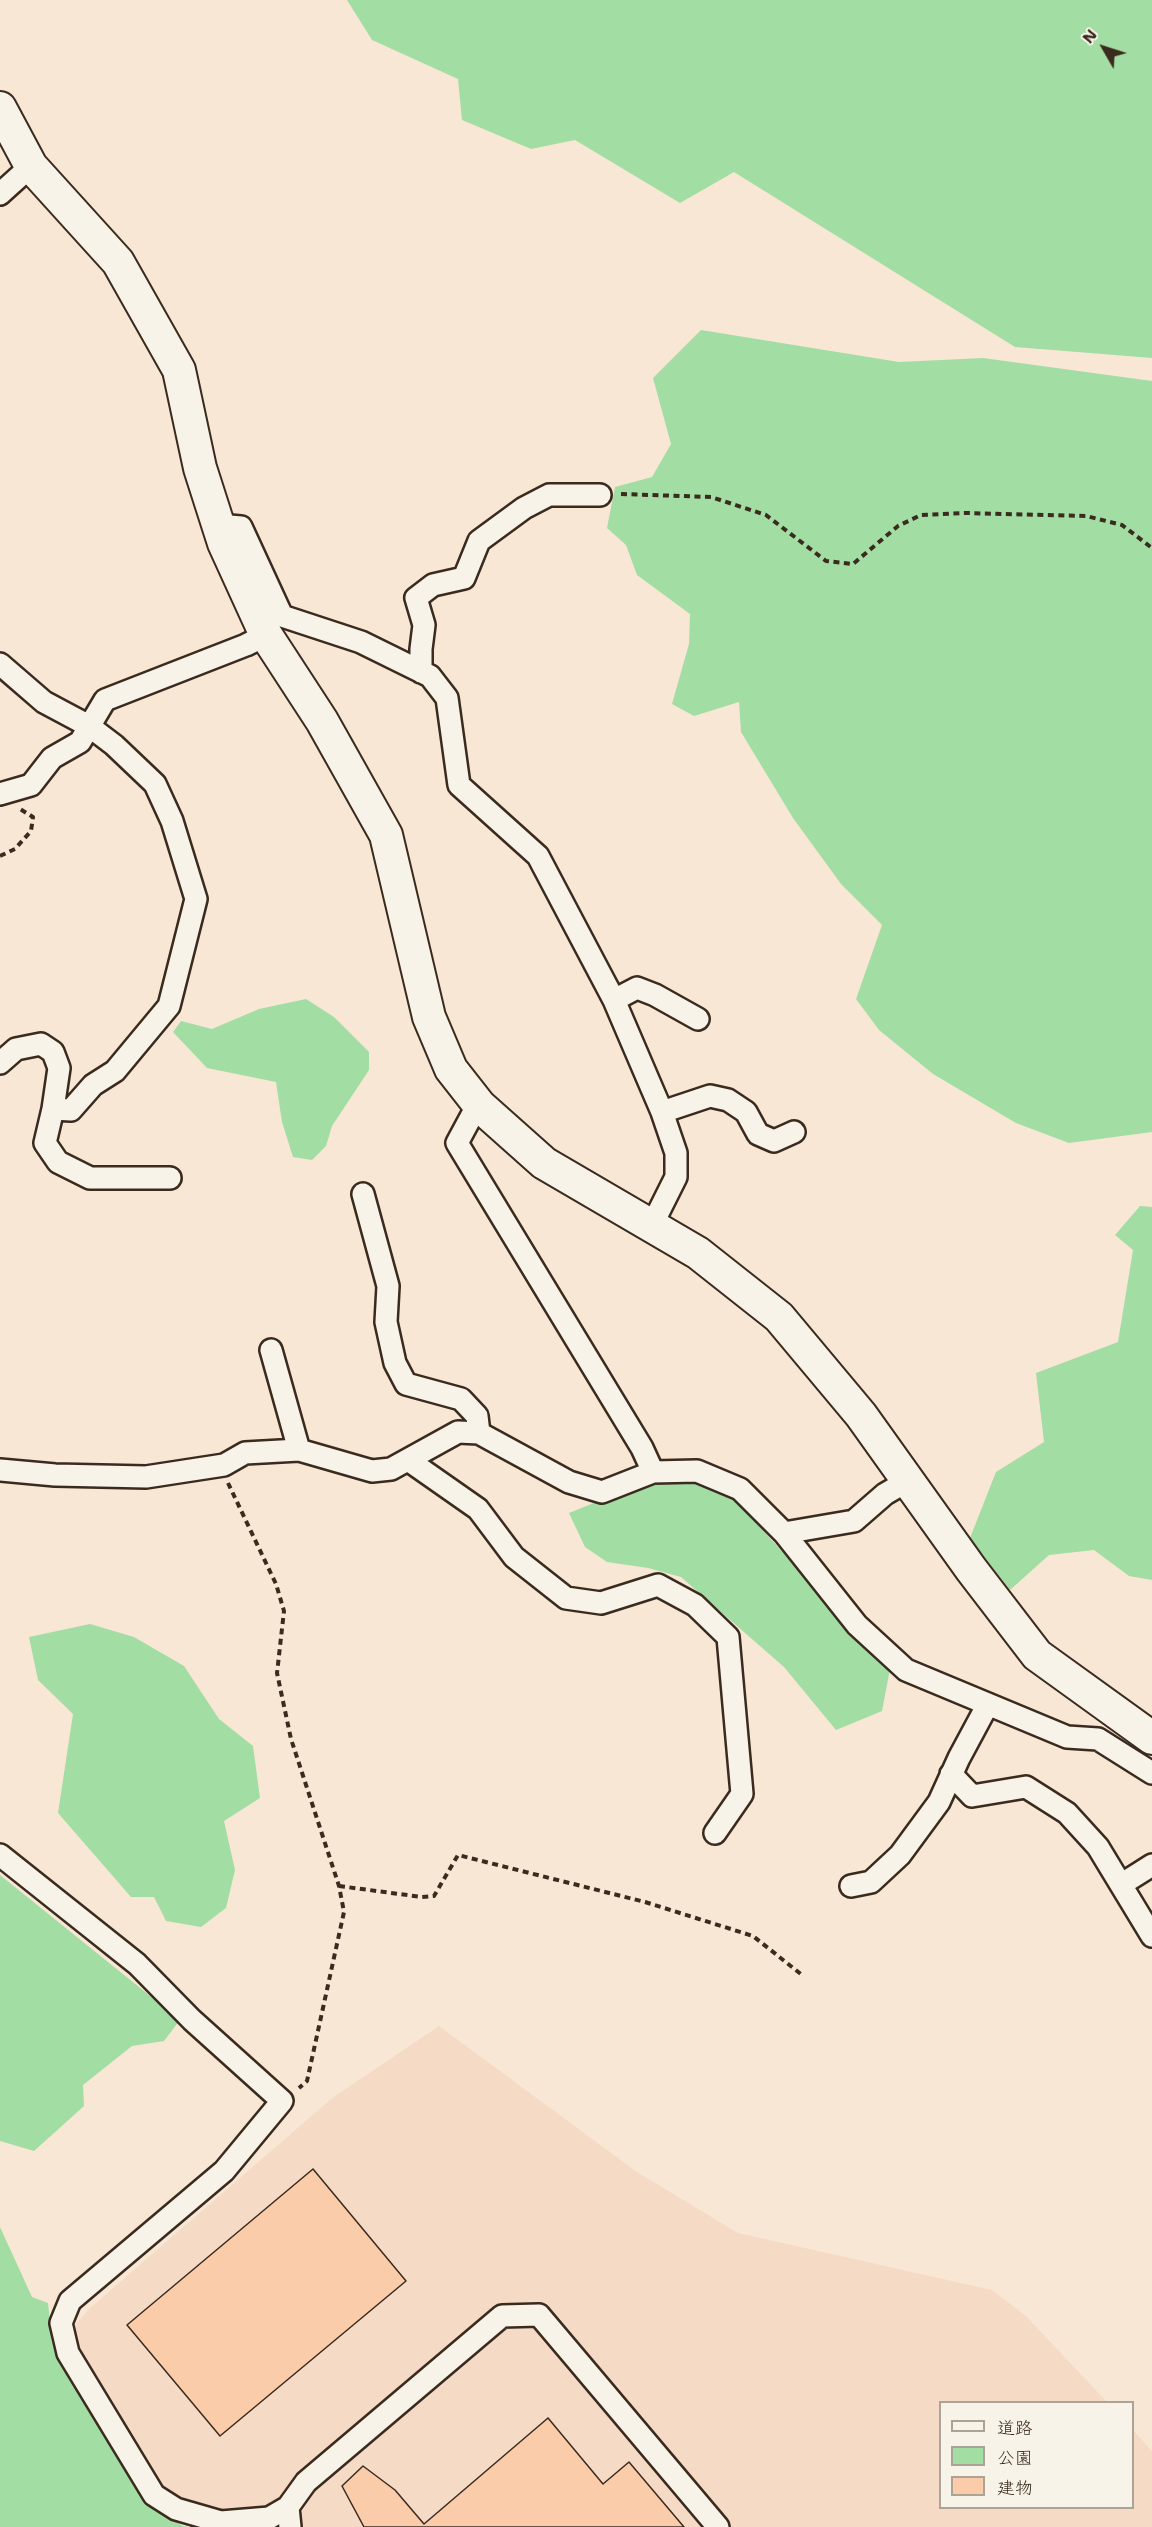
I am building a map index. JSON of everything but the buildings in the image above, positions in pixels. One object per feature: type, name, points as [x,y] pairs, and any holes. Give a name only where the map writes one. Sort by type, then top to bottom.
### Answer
[{"type":"street","points":[[0,108],[31,166],[118,262],[179,370],[200,468],[224,543],[266,635],[322,721],[386,835],[429,1017],[452,1070],[480,1106],[544,1163],[698,1253],[779,1317],[861,1415],[971,1569],[1037,1655],[1152,1738]]},
{"type":"street","points":[[0,194],[31,166]]},
{"type":"street","points":[[421,672],[424,625],[416,598],[433,585],[464,578],[479,541],[524,508],[549,495],[600,495]]},
{"type":"street","points":[[219,525],[241,527],[282,616],[361,642],[430,676],[447,698],[459,785],[538,856],[614,1000],[662,1112],[676,1154],[676,1177],[652,1225]]},
{"type":"street","points":[[8,800],[31,785],[52,758],[80,742],[105,700],[266,635]]},
{"type":"street","points":[[0,664],[45,702],[89,726],[114,744],[155,784],[172,821],[196,899],[169,1006],[115,1071],[93,1084],[70,1110],[53,1109]]},
{"type":"street","points":[[614,1000],[637,988],[655,994],[698,1019]]},
{"type":"street","points":[[0,1063],[16,1049],[41,1044],[53,1052],[59,1068],[45,1143],[58,1162],[90,1178],[170,1178]]},
{"type":"street","points":[[662,1112],[710,1096],[728,1100],[746,1112],[758,1134],[774,1141],[794,1132]]},
{"type":"street","points":[[480,1106],[471,1117],[457,1143],[642,1448],[653,1472]]},
{"type":"street","points":[[363,1194],[388,1286],[386,1322],[395,1363],[406,1384],[461,1399],[477,1416],[479,1433]]},
{"type":"street","points":[[271,1350],[298,1450]]},
{"type":"street","points":[[0,1470],[55,1475],[146,1477],[224,1465],[246,1454],[298,1450],[372,1471],[391,1469],[458,1432],[479,1433],[569,1482],[602,1492],[653,1472],[697,1471],[740,1489],[784,1533],[857,1625],[906,1670],[1067,1737],[1098,1739],[1152,1773]]},
{"type":"street","points":[[408,1460],[478,1509],[514,1557],[566,1598],[601,1603],[658,1585],[695,1605],[728,1637],[742,1794],[715,1833]]},
{"type":"street","points":[[784,1533],[854,1521],[885,1494],[909,1480]]},
{"type":"street","points":[[851,1886],[871,1882],[900,1855],[939,1802],[988,1704]]},
{"type":"street","points":[[951,1774],[972,1796],[1026,1787],[1066,1813],[1098,1847],[1152,1936]]},
{"type":"street","points":[[0,1855],[137,1964],[192,2020],[282,2102],[224,2171],[70,2301],[61,2323],[68,2353],[154,2495],[176,2509],[221,2522],[289,2517],[306,2482],[501,2316],[538,2315],[718,2527]]},
{"type":"street","points":[[1122,1884],[1152,1865]]},
{"type":"path","points":[[600,495],[711,496],[766,515],[826,561],[853,564],[898,526],[921,515],[965,513],[1086,516],[1122,525],[1152,548]]},
{"type":"path","points":[[0,856],[15,849],[32,831],[33,817],[8,800]]},
{"type":"path","points":[[224,1465],[226,1480],[276,1584],[284,1611],[277,1673],[291,1739],[339,1886],[344,1912],[307,2081],[282,2102]]},
{"type":"path","points":[[339,1886],[422,1898],[434,1896],[458,1855],[645,1902],[753,1936],[802,1975]]},
{"type":"shaded area","points":[[439,2026],[637,2172],[738,2233],[992,2290],[1026,2316],[1106,2401],[939,2401],[939,2509],[1134,2509],[1134,2431],[1152,2451],[1152,2527],[265,2527],[256,2510],[206,2511],[159,2490],[79,2355],[75,2325],[90,2308],[331,2099]]},
{"type":"green space","points":[[347,0],[1152,0],[1152,358],[1015,347],[734,172],[680,203],[575,140],[531,149],[462,120],[458,79],[372,40]]},
{"type":"green space","points":[[701,330],[899,362],[983,358],[1152,381],[1152,1132],[1069,1143],[1016,1123],[933,1074],[879,1030],[856,999],[882,925],[841,884],[793,818],[741,732],[739,702],[694,716],[672,704],[689,644],[690,614],[637,575],[626,545],[607,528],[615,487],[652,477],[671,444],[653,378]]},
{"type":"green space","points":[[306,999],[334,1017],[369,1052],[369,1070],[332,1126],[326,1146],[312,1160],[293,1157],[282,1122],[276,1082],[207,1068],[173,1032],[181,1021],[212,1029],[259,1009]]},
{"type":"green space","points":[[1140,1206],[1152,1207],[1152,1580],[1129,1576],[1094,1550],[1049,1555],[1010,1590],[970,1538],[996,1472],[1044,1442],[1036,1373],[1118,1342],[1133,1250],[1115,1235]]},
{"type":"green space","points":[[656,1478],[701,1483],[734,1499],[890,1669],[882,1711],[836,1730],[784,1667],[681,1577],[648,1568],[607,1562],[585,1547],[569,1513]]},
{"type":"green space","points":[[90,1624],[134,1637],[184,1666],[219,1719],[253,1746],[260,1798],[224,1821],[235,1870],[226,1908],[201,1927],[166,1921],[154,1897],[131,1897],[58,1813],[73,1714],[38,1680],[29,1637]]},
{"type":"green space","points":[[0,1875],[180,2020],[164,2041],[132,2046],[83,2085],[84,2106],[34,2151],[0,2141]]},
{"type":"green space","points":[[0,2227],[32,2297],[48,2303],[52,2342],[149,2504],[183,2526],[189,2527],[0,2527]]}]
